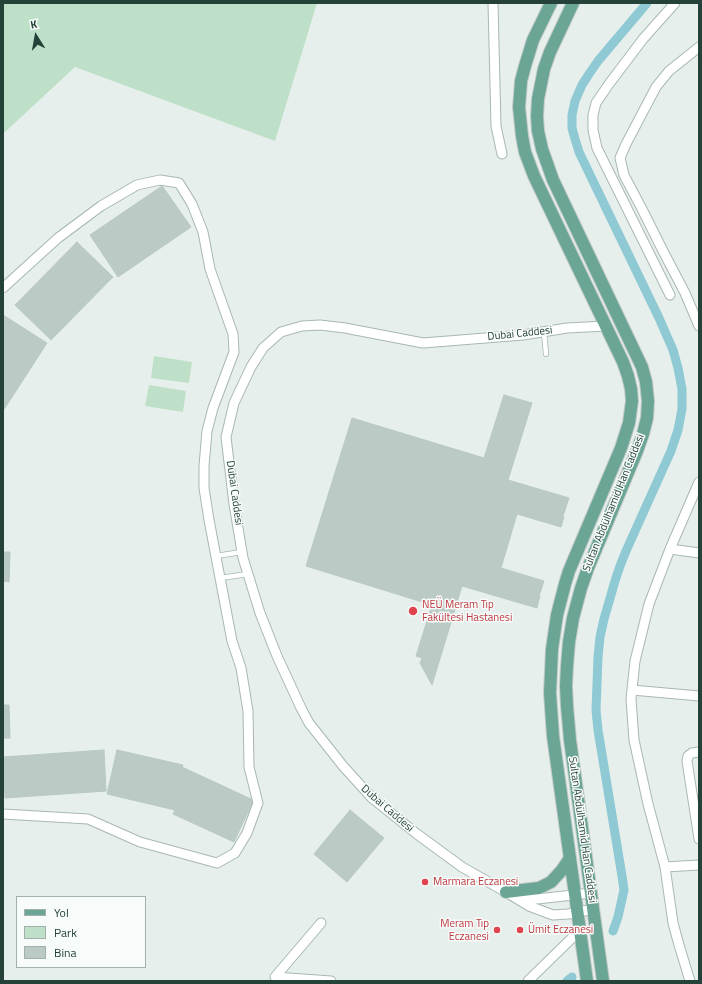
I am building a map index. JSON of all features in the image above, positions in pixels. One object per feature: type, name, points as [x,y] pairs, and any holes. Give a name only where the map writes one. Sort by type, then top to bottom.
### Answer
[{"type":"main road","name":"Sultan Abdülhamid Han Caddesi","points":[[551,3],[533,40],[524,66],[520,95],[520,114],[525,152],[534,176],[623,362],[628,376],[632,401],[629,423],[621,448],[569,571],[557,615],[550,665],[550,708],[552,728],[587,981]]},
{"type":"main road","name":"Sultan Abdülhamid Han Caddesi","points":[[573,3],[550,52],[544,69],[538,99],[537,116],[540,137],[553,180],[642,367],[646,382],[648,401],[647,418],[643,434],[588,568],[573,618],[569,642],[566,686],[568,724],[603,981]]},
{"type":"main road","points":[[506,892],[539,888],[551,882],[570,858]]},
{"type":"street","points":[[493,3],[496,126],[502,154]]},
{"type":"street","points":[[670,295],[597,148],[593,130],[593,115],[596,103],[609,84],[643,39],[675,3]]},
{"type":"street","points":[[699,47],[670,71],[656,87],[620,158],[624,175],[685,293],[699,326]]},
{"type":"street","points":[[3,288],[58,238],[101,206],[137,185],[160,180],[179,183],[192,204],[203,232],[210,269],[233,334],[234,352],[213,408],[207,431],[204,488],[232,641],[241,668],[248,711],[249,767],[258,803],[247,833],[235,853],[217,863],[140,842],[88,819],[3,814]]},
{"type":"street","name":"Dubai Caddesi","points":[[594,909],[553,914],[529,906],[462,867],[416,834],[372,798],[343,766],[309,723],[277,656],[260,613],[248,574],[242,552],[234,504],[226,437],[234,403],[250,367],[263,348],[281,332],[302,326],[320,326],[345,328],[423,343],[544,332],[567,328],[606,326]]},
{"type":"street","points":[[690,981],[673,922],[665,867],[648,804],[634,740],[631,699],[635,661],[649,604],[670,549],[699,482]]},
{"type":"street","points":[[670,549],[699,553]]},
{"type":"street","points":[[632,690],[699,696]]},
{"type":"street","points":[[699,752],[692,753],[688,756],[686,761],[699,839]]},
{"type":"street","points":[[665,867],[699,865]]},
{"type":"street","name":"Dubai Caddesi","points":[[506,892],[538,899],[591,893]]},
{"type":"street","points":[[321,923],[275,977],[331,981]]},
{"type":"street","points":[[528,981],[572,938],[579,929]]},
{"type":"lane","points":[[544,332],[546,354]]},
{"type":"lane","points":[[216,556],[242,552]]},
{"type":"lane","points":[[220,578],[248,574]]},
{"type":"green space","points":[[3,3],[317,3],[275,141],[75,67],[3,134]]},
{"type":"green space","points":[[154,356],[192,362],[189,383],[151,378]]},
{"type":"green space","points":[[149,385],[186,391],[183,412],[145,406]]},
{"type":"building","points":[[162,186],[191,227],[118,277],[90,235]]},
{"type":"building","points":[[77,242],[113,277],[51,340],[15,305]]},
{"type":"building","points":[[3,315],[47,343],[3,411]]},
{"type":"building","points":[[504,395],[532,403],[508,480],[569,498],[561,527],[517,514],[501,568],[544,581],[537,608],[462,586],[432,685],[420,663],[422,658],[416,656],[432,605],[306,566],[352,418],[484,458]]},
{"type":"building","points":[[3,552],[10,552],[9,582],[3,581]]},
{"type":"building","points":[[3,705],[9,705],[10,738],[3,738]]},
{"type":"building","points":[[104,750],[106,791],[5,798],[3,757]]},
{"type":"building","points":[[117,750],[183,765],[182,767],[251,799],[252,803],[234,842],[173,814],[175,810],[107,794]]},
{"type":"building","points":[[350,810],[384,838],[347,882],[314,854]]},
{"type":"waterway","points":[[613,931],[618,917],[624,890],[596,710],[600,637],[620,566],[671,451],[678,430],[682,409],[682,389],[673,350],[579,152],[572,128],[572,115],[575,101],[589,74],[598,61],[647,3]]},
{"type":"waterway","points":[[567,981],[572,977]]},
{"type":"place","name":"NEÜ Meram Tıp Fakültesi Hastanesi","points":[[413,611]]},
{"type":"place","name":"Marmara Eczanesi","points":[[425,882]]},
{"type":"place","name":"Meram Tıp Eczanesi","points":[[497,930]]},
{"type":"place","name":"Ümit Eczanesi","points":[[520,930]]}]
